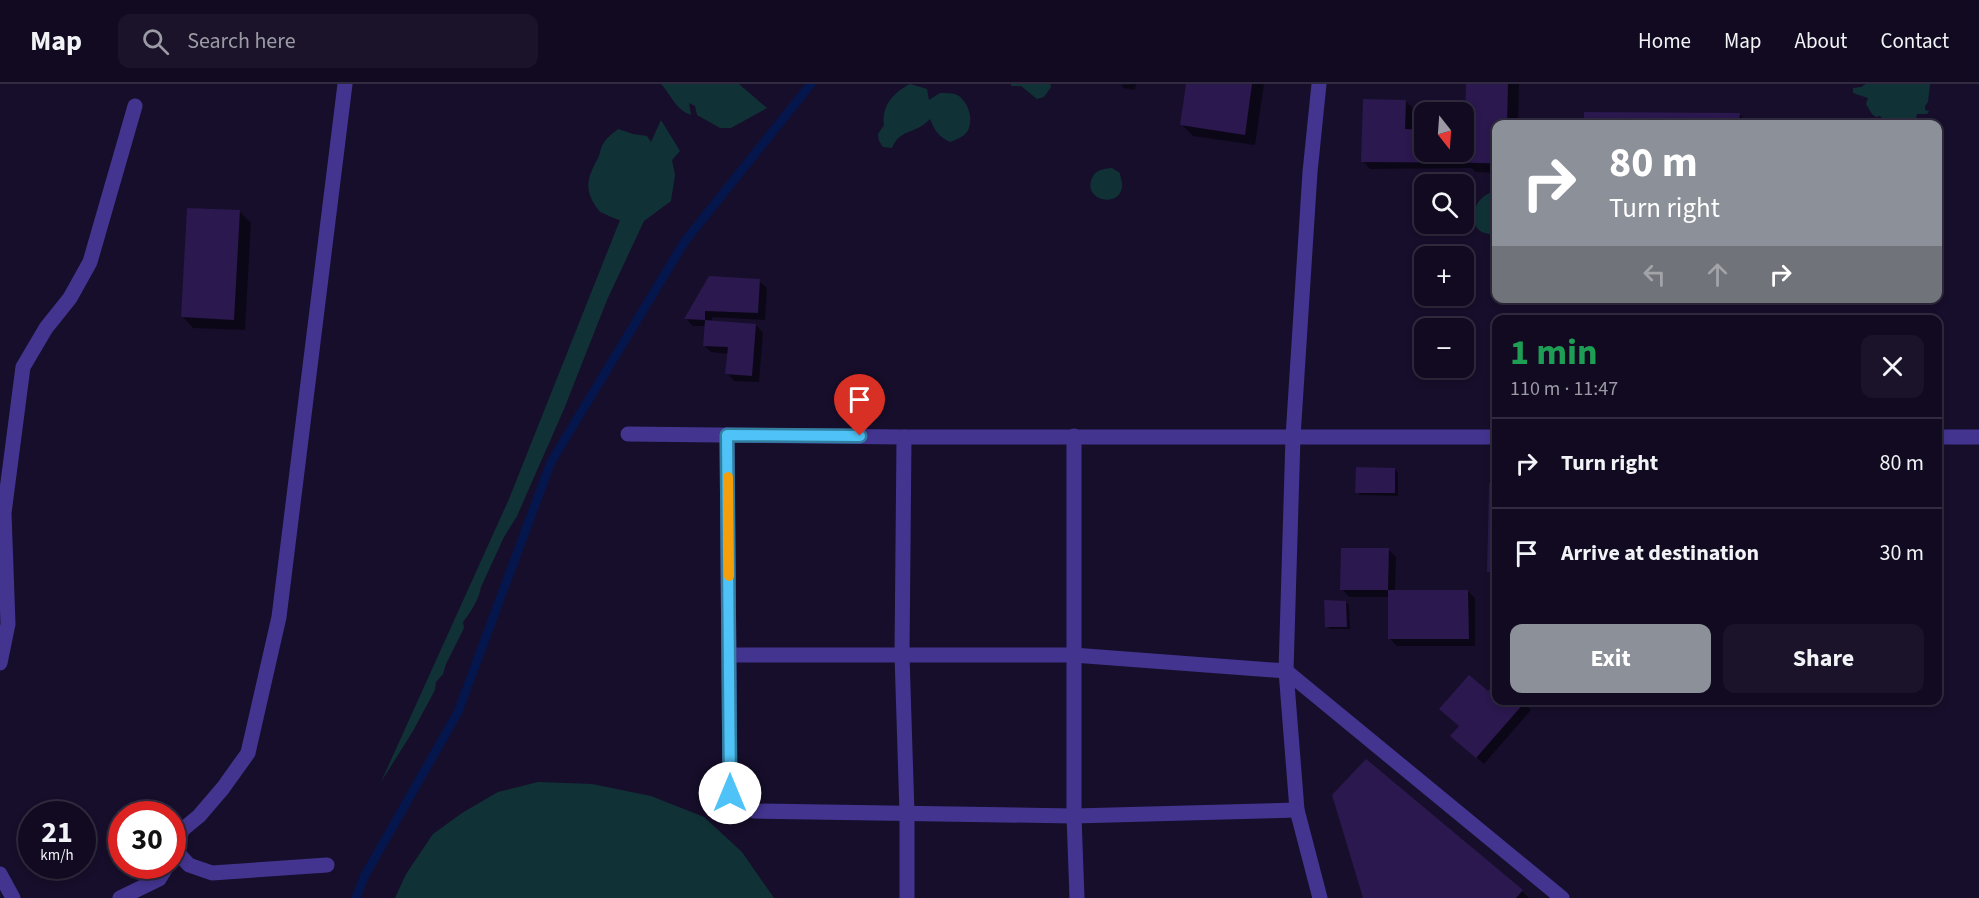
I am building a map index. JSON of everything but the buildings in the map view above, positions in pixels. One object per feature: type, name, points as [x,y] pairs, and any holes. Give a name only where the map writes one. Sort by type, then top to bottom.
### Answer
[{"type":"street","points":[[186,827],[199,816],[217,795],[248,753],[279,617],[345,84]]},
{"type":"street","points":[[1319,84],[1310,172],[1293,437],[1286,670],[1297,810],[1320,898]]},
{"type":"street","points":[[0,663],[8,624],[4,513],[23,367],[46,328],[70,298],[90,262],[135,106]]},
{"type":"street","points":[[628,434],[904,437],[1492,437]]},
{"type":"street","points":[[727,435],[730,793],[740,806],[754,811],[1074,816],[1297,810]]},
{"type":"street","points":[[1074,436],[1074,816],[1077,898]]},
{"type":"street","points":[[1942,436],[1979,436]]},
{"type":"street","points":[[904,437],[902,655],[907,898]]},
{"type":"street","points":[[729,655],[1073,655],[1286,670],[1562,898]]},
{"type":"street","points":[[186,863],[212,873],[327,865]]},
{"type":"street","points":[[0,874],[13,898]]},
{"type":"street","points":[[120,898],[159,879]]},
{"type":"green space","points":[[661,84],[739,84],[767,108],[731,128],[720,128],[697,115],[695,106],[689,103],[691,115],[681,109]]},
{"type":"green space","points":[[910,84],[927,89],[929,100],[940,93],[960,97],[967,105],[970,116],[967,132],[950,142],[937,133],[930,119],[899,137],[892,148],[883,147],[878,134],[884,125],[887,106],[894,95]]},
{"type":"green space","points":[[1011,84],[1050,84],[1051,87],[1044,97],[1037,99],[1021,86],[1011,86]]},
{"type":"green space","points":[[1866,84],[1930,84],[1928,102],[1925,106],[1925,110],[1929,111],[1927,114],[1917,114],[1916,120],[1883,120],[1880,116],[1876,117],[1872,114],[1866,104],[1868,98],[1853,93],[1853,88]]},
{"type":"green space","points":[[661,120],[680,151],[672,160],[675,175],[671,201],[644,221],[607,300],[564,409],[517,516],[504,537],[474,605],[463,622],[464,628],[443,674],[436,682],[435,690],[413,731],[381,782],[509,499],[620,220],[600,212],[589,192],[589,180],[603,143],[618,129],[647,136],[651,142]]},
{"type":"green space","points":[[1112,168],[1120,173],[1122,187],[1115,198],[1102,199],[1092,192],[1090,186],[1092,178],[1098,171]]},
{"type":"green space","points":[[1492,192],[1492,234],[1479,230],[1475,224],[1476,207],[1481,199]]},
{"type":"green space","points":[[538,782],[592,784],[651,796],[704,817],[742,852],[774,898],[395,898],[406,874],[433,834],[462,813],[498,792]]},
{"type":"waterway","points":[[356,898],[364,877],[458,712],[551,462],[685,241],[811,84]]},
{"type":"slow traffic","points":[[728,477],[729,576]]},
{"type":"route","points":[[730,793],[727,435],[860,436]]}]
